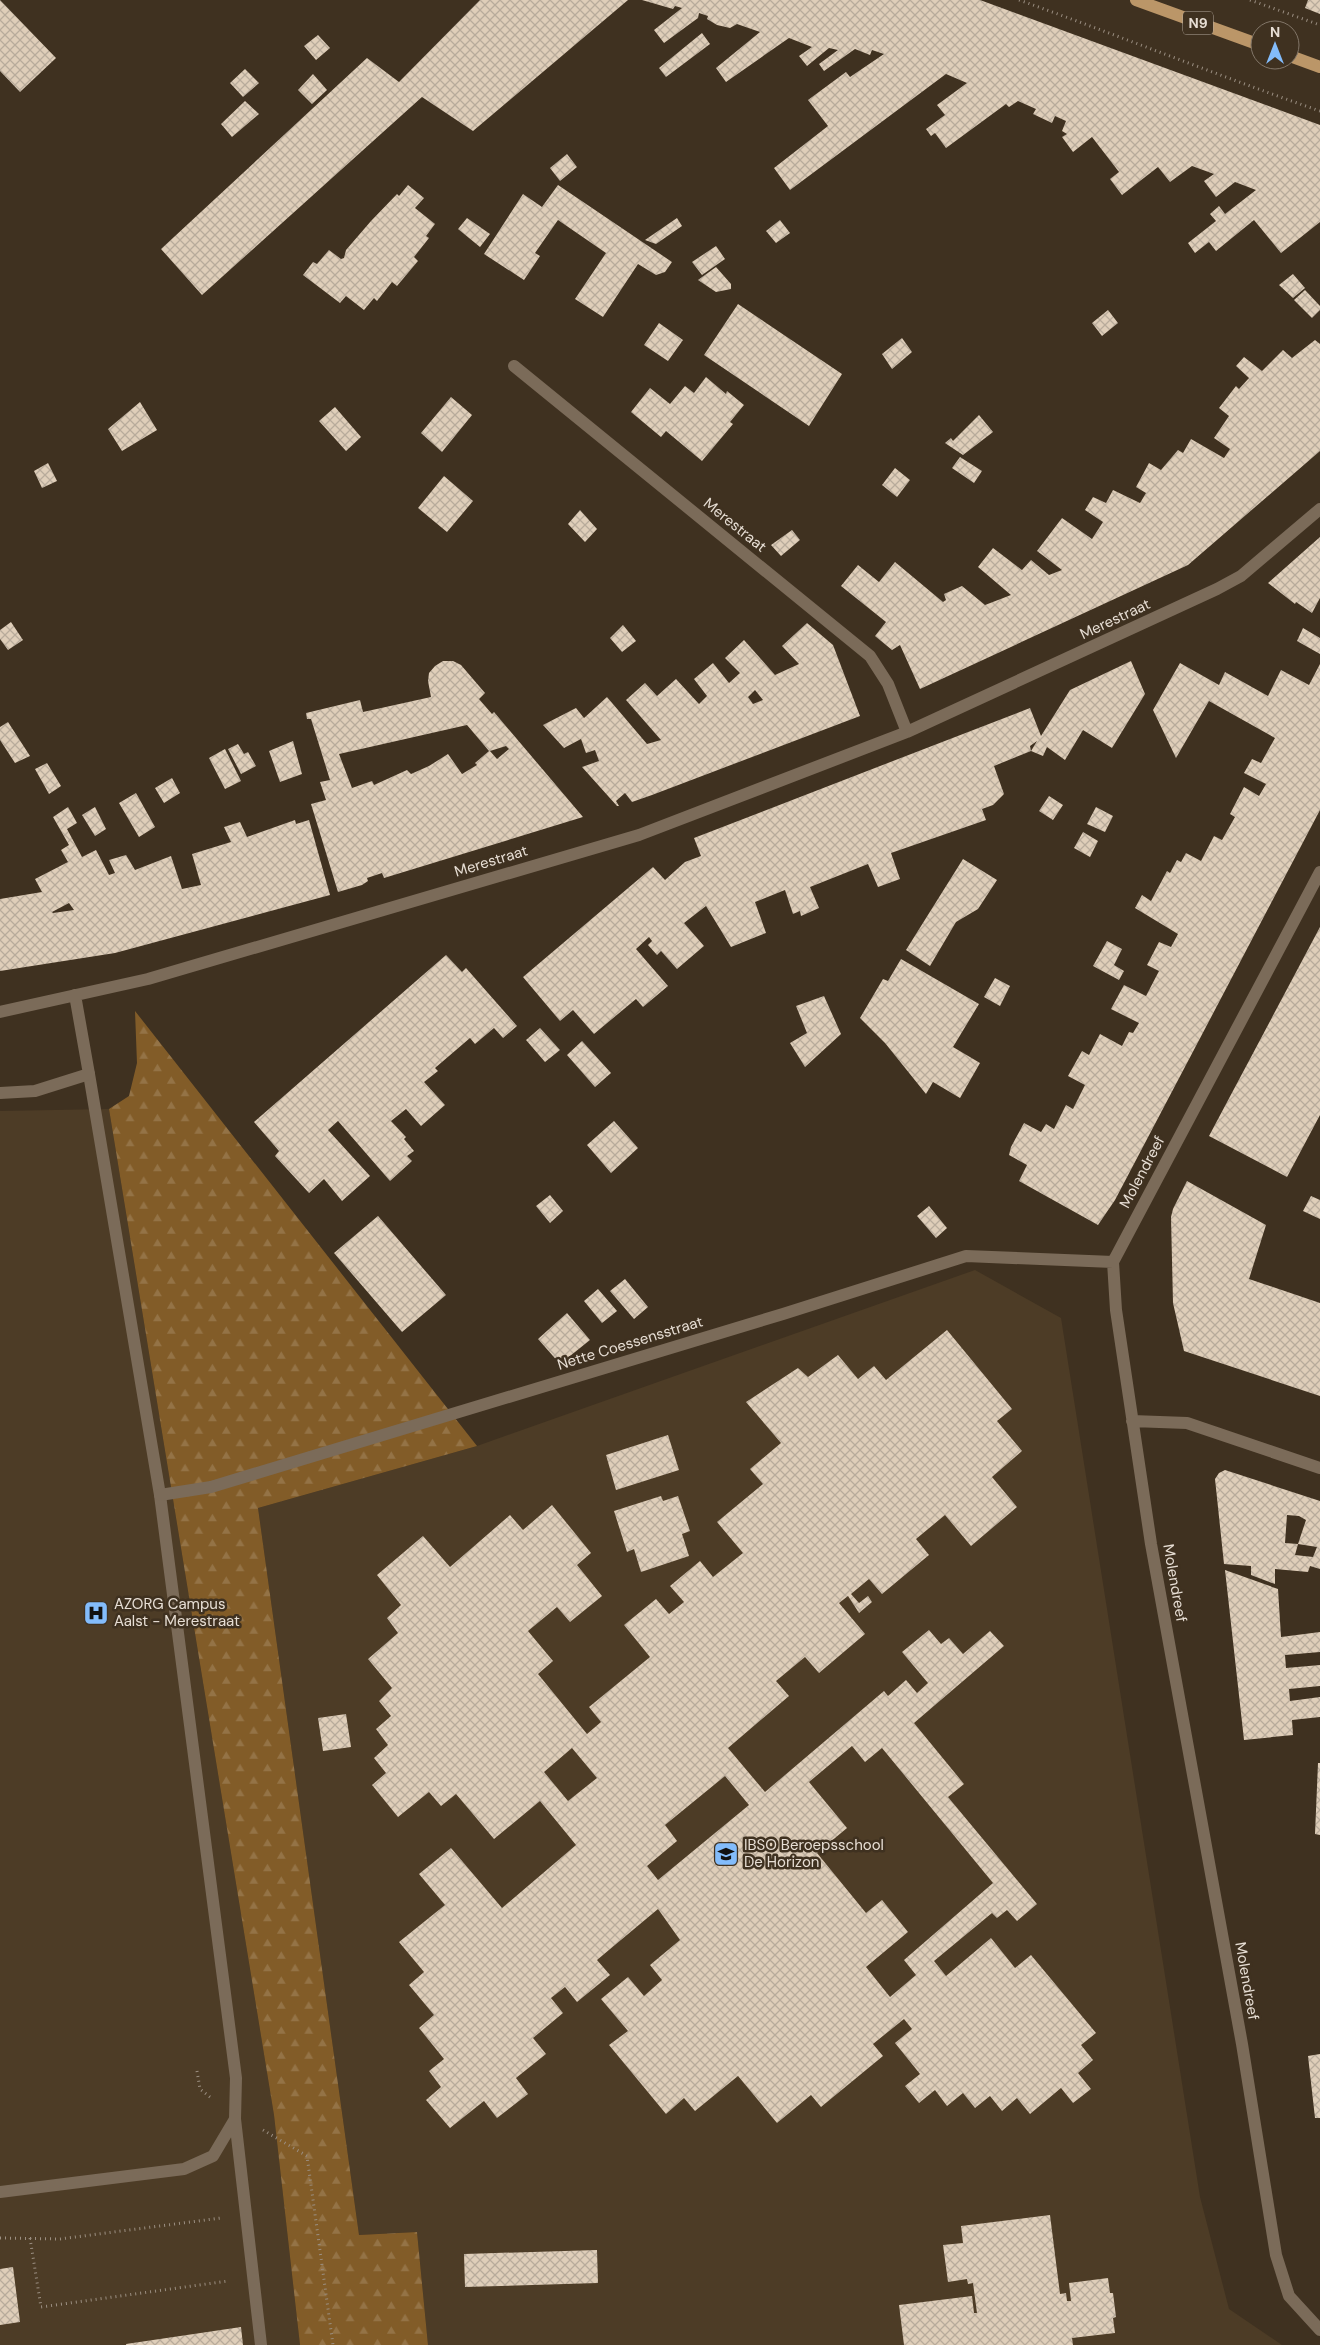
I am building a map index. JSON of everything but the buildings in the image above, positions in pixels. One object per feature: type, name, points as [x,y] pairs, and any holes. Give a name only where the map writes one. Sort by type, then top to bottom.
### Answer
[{"type":"main road","name":"N9","points":[[1136,0],[1250,41]]},
{"type":"main road","points":[[1300,60],[1320,67]]},
{"type":"street","name":"Merestraat","points":[[514,366],[870,656],[888,684],[907,732]]},
{"type":"street","name":"Merestraat","points":[[0,1012],[148,979],[640,835],[907,732],[1217,589],[1241,576],[1320,509]]},
{"type":"street","name":"Molendreef","points":[[1320,872],[1113,1262],[1116,1310],[1151,1544],[1242,2044],[1276,2255],[1289,2296],[1320,2330]]},
{"type":"street","points":[[75,995],[160,1495],[236,2078],[235,2119],[261,2345]]},
{"type":"street","points":[[0,1093],[35,1092],[89,1074]]},
{"type":"street","name":"Nette Coessensstraat","points":[[160,1495],[211,1487],[783,1314],[966,1256],[1113,1262]]},
{"type":"street","points":[[1132,1421],[1187,1423],[1320,1468]]},
{"type":"street","points":[[0,2192],[184,2169],[213,2156],[235,2119]]},
{"type":"path","points":[[1019,0],[1176,58],[1219,77],[1320,111]]},
{"type":"path","points":[[1250,0],[1320,25]]},
{"type":"path","points":[[235,2119],[274,2135],[307,2156],[333,2345]]},
{"type":"path","points":[[0,2238],[60,2239],[246,2215]]},
{"type":"path","points":[[30,2238],[41,2307],[254,2278]]},
{"type":"shaded area","name":"AZORG Campus Aalst - Merestraat","points":[[109,1109],[274,2115],[300,2345],[0,2345],[0,1111]]},
{"type":"shaded area","name":"IBSO Beroepsschool De Horizon","points":[[975,1270],[1061,1318],[1200,2197],[1229,2309],[1282,2345],[428,2345],[417,2232],[359,2235],[258,1508],[477,1446]]},
{"type":"green space","points":[[135,1011],[477,1446],[258,1508],[359,2235],[417,2232],[428,2345],[300,2345],[274,2115],[109,1109],[129,1096],[137,1063]]},
{"type":"place","name":"AZORG Campus Aalst - Merestraat","points":[[96,1613]]},
{"type":"place","name":"IBSO Beroepsschool De Horizon","points":[[726,1854]]}]
